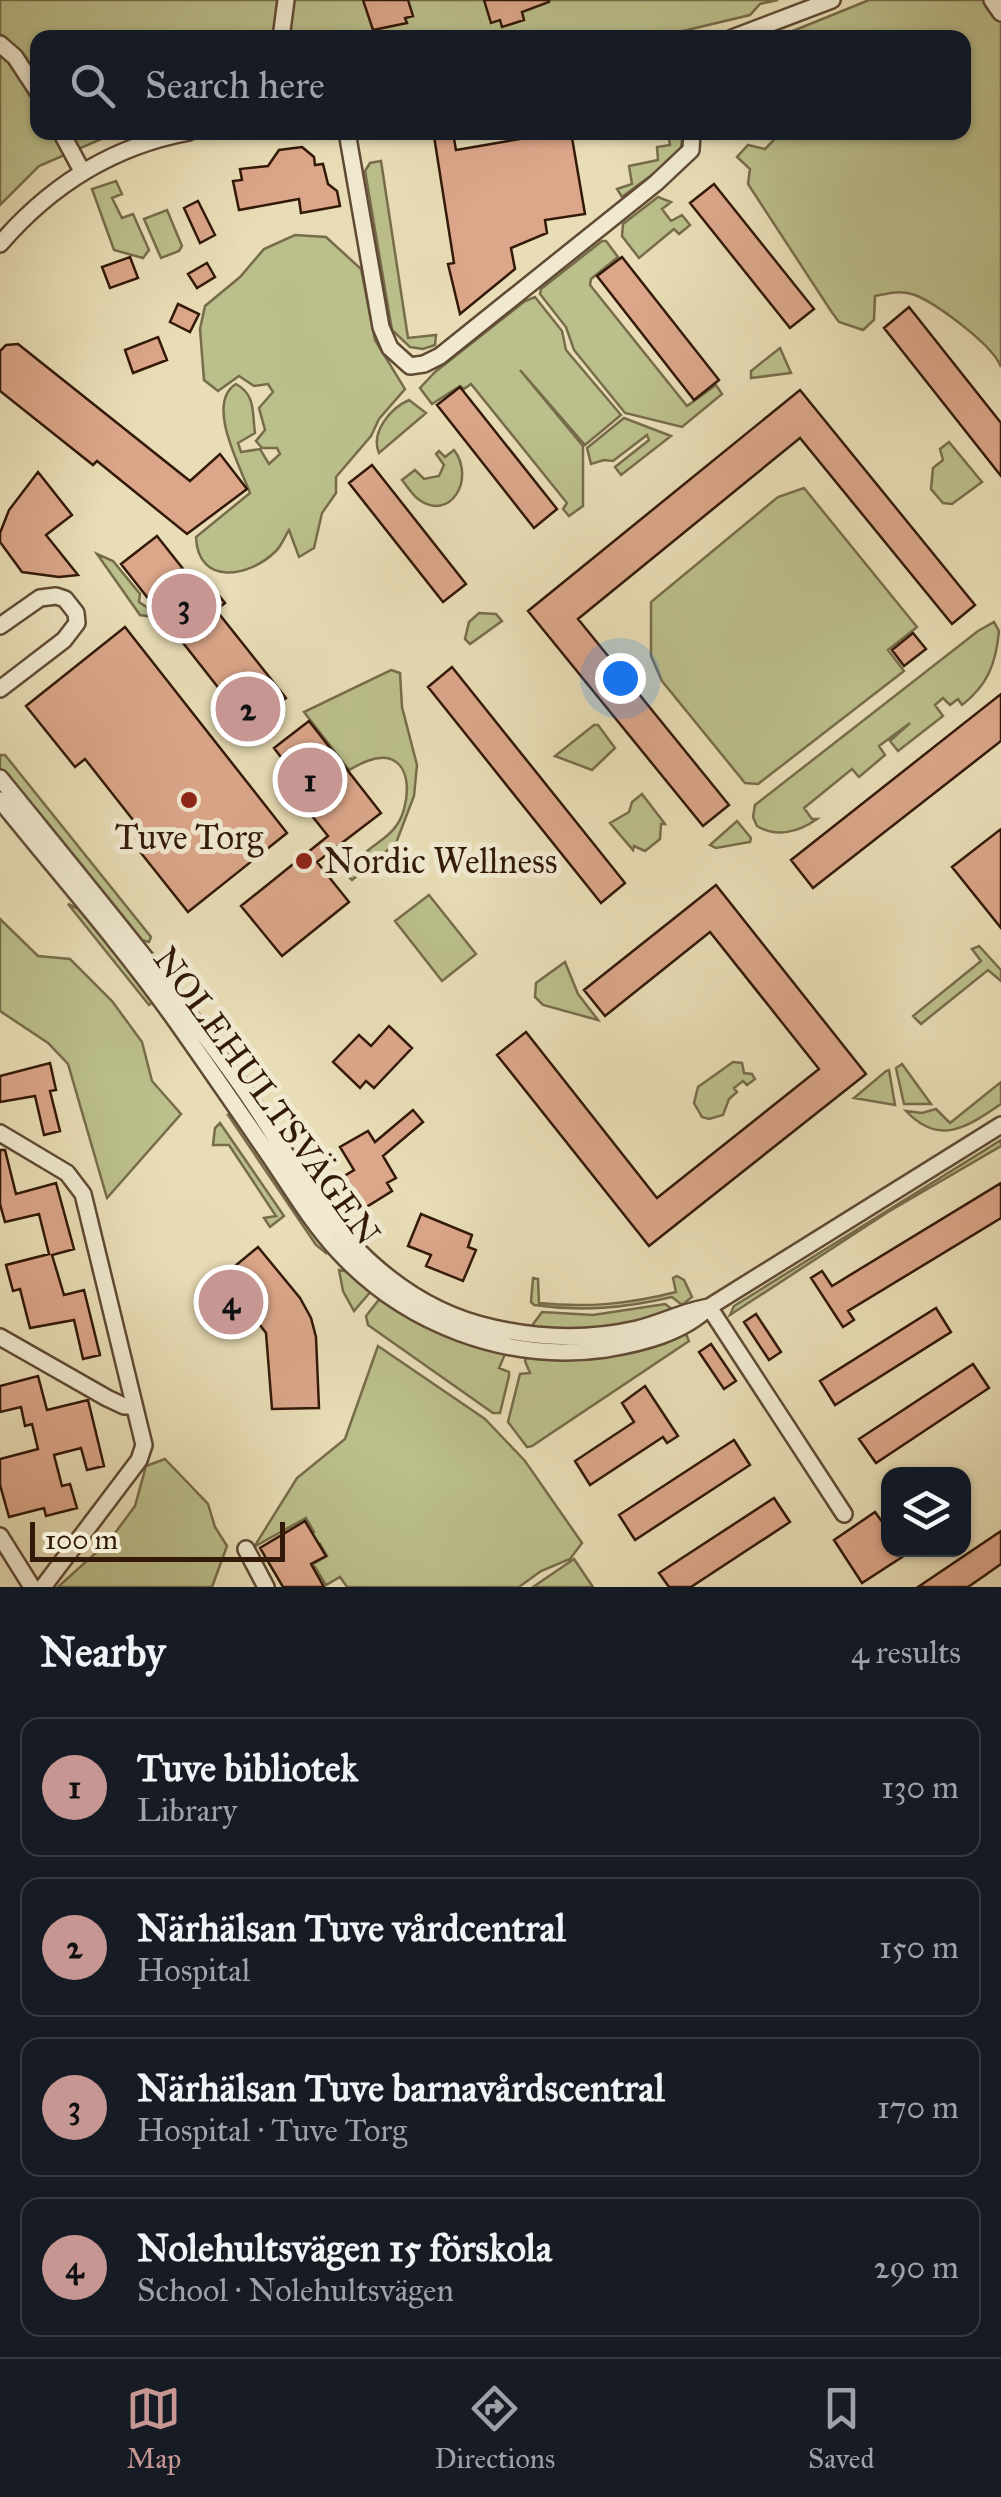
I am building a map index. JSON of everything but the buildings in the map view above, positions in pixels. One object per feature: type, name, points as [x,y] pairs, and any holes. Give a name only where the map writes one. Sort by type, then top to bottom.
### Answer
[{"type":"street","points":[[282,30],[286,0]]},
{"type":"street","points":[[747,30],[790,8],[832,0]]},
{"type":"street","points":[[992,0],[1001,12]]},
{"type":"street","points":[[0,44],[15,57],[30,80]]},
{"type":"street","points":[[65,140],[82,171]]},
{"type":"street","points":[[0,244],[53,191],[82,171],[162,140]]},
{"type":"street","points":[[347,140],[381,327],[390,348],[410,366],[440,356],[656,183],[691,150],[692,140]]},
{"type":"street","points":[[0,626],[48,596],[64,599],[76,613],[77,623],[64,640],[0,689]]},
{"type":"street","name":"NOLEHULTSVÄGEN","points":[[0,778],[190,1014],[342,1234],[388,1278],[416,1298],[460,1318],[521,1334],[553,1337],[578,1338],[639,1328],[688,1310],[709,1307]]},
{"type":"street","name":"NOLEHULTSVÄGEN","points":[[0,800],[162,1001],[334,1246],[386,1294],[468,1336],[563,1352],[616,1347],[694,1322],[709,1307],[1001,1125]]},
{"type":"street","points":[[0,1133],[67,1173],[78,1184],[144,1445],[139,1460],[43,1587]]},
{"type":"street","points":[[709,1307],[844,1514]]},
{"type":"street","points":[[0,1336],[108,1398],[133,1406]]},
{"type":"street","points":[[0,1536],[32,1587]]},
{"type":"street","points":[[246,1549],[266,1587]]},
{"type":"green space","points":[[0,0],[778,0],[760,4],[750,15],[687,30],[30,30],[30,140],[99,140],[39,166],[0,205]]},
{"type":"green space","points":[[869,0],[1001,0],[1001,367],[963,326],[910,293],[875,296],[874,320],[863,330],[839,322],[748,184],[750,169],[737,157],[748,145],[765,149],[773,140],[971,140],[971,30],[795,30]]},
{"type":"green space","points":[[669,140],[682,140],[680,154],[622,197],[617,189],[632,184],[629,166],[658,160],[657,147],[670,145]]},
{"type":"green space","points":[[381,161],[408,338],[436,335],[435,345],[423,349],[410,347],[392,330],[365,171],[370,163]]},
{"type":"green space","points":[[116,181],[122,194],[112,198],[122,218],[133,214],[149,250],[143,258],[114,250],[92,189]]},
{"type":"green space","points":[[658,197],[671,202],[662,209],[671,221],[682,215],[690,225],[679,234],[674,229],[639,258],[622,236],[623,224]]},
{"type":"green space","points":[[167,210],[182,246],[161,258],[144,219]]},
{"type":"green space","points":[[295,235],[326,237],[361,269],[375,340],[405,389],[336,477],[336,493],[322,513],[314,548],[299,557],[289,530],[265,560],[227,573],[206,564],[196,537],[250,493],[224,420],[227,393],[236,384],[250,399],[255,433],[238,443],[241,452],[260,449],[269,464],[280,454],[277,448],[262,448],[256,441],[265,430],[259,408],[273,392],[268,384],[254,386],[239,376],[218,391],[204,380],[200,329],[205,306],[240,277],[264,249]]},
{"type":"green space","points":[[602,241],[618,257],[591,279],[590,285],[687,406],[716,385],[722,394],[682,427],[625,413],[574,350],[566,327],[540,294],[541,289]]},
{"type":"green space","points":[[535,297],[562,331],[566,350],[621,415],[585,445],[520,370],[583,446],[583,506],[569,516],[563,509],[567,503],[471,384],[464,389],[460,386],[432,404],[420,388],[435,372]]},
{"type":"green space","points":[[780,348],[791,373],[751,378],[751,371]]},
{"type":"green space","points":[[409,400],[426,413],[379,453],[380,429],[395,409]]},
{"type":"green space","points":[[624,418],[671,436],[621,475],[615,467],[649,440],[647,435],[613,461],[591,464],[587,448]]},
{"type":"green space","points":[[949,442],[982,482],[952,504],[943,503],[931,489],[933,468],[943,460],[940,449]]},
{"type":"green space","points":[[454,450],[462,473],[456,494],[440,506],[418,499],[402,480],[415,470],[424,479],[439,476],[444,465],[436,454],[439,451],[445,457]]},
{"type":"green space","points":[[804,488],[917,627],[888,650],[904,671],[758,784],[745,783],[662,681],[651,656],[651,602],[778,497]]},
{"type":"green space","points":[[97,554],[113,561],[140,594],[139,602],[154,612],[153,617],[140,615]]},
{"type":"green space","points":[[479,613],[496,614],[502,621],[470,644],[465,639],[469,622]]},
{"type":"green space","points":[[994,622],[999,631],[993,663],[984,681],[962,705],[958,699],[950,705],[943,698],[935,705],[943,716],[898,751],[890,741],[910,723],[879,746],[885,755],[859,777],[852,769],[804,808],[812,819],[817,819],[810,824],[780,832],[757,826],[753,817],[755,805]]},
{"type":"green space","points":[[391,670],[400,673],[402,707],[417,765],[414,796],[396,843],[352,880],[346,874],[390,833],[400,818],[406,799],[406,778],[396,762],[387,758],[372,759],[349,770],[304,712]]},
{"type":"green space","points":[[594,725],[615,748],[592,770],[555,756]]},
{"type":"green space","points":[[0,755],[5,755],[151,937],[149,942],[137,939],[0,770]]},
{"type":"green space","points":[[642,794],[665,824],[661,824],[660,839],[645,851],[634,846],[633,850],[610,823],[629,812],[632,802]]},
{"type":"green space","points":[[737,821],[750,842],[716,848],[710,845]]},
{"type":"green space","points":[[429,895],[476,954],[442,981],[395,921]]},
{"type":"green space","points":[[68,904],[83,911],[155,1000],[149,1005]]},
{"type":"green space","points":[[0,919],[38,956],[70,959],[112,1001],[142,1042],[152,1081],[181,1114],[107,1198],[68,1064],[48,1043],[0,1011]]},
{"type":"green space","points":[[979,946],[1001,970],[1001,981],[988,970],[921,1024],[913,1016],[981,961],[972,949]]},
{"type":"green space","points":[[565,962],[578,994],[598,1020],[543,1005],[535,997],[536,983]]},
{"type":"green space","points":[[733,1062],[742,1063],[744,1073],[755,1079],[734,1088],[737,1092],[729,1099],[723,1115],[702,1117],[694,1103],[698,1087]]},
{"type":"green space","points":[[902,1064],[931,1104],[904,1104],[896,1068]]},
{"type":"green space","points":[[889,1070],[895,1105],[854,1098],[886,1071]]},
{"type":"green space","points":[[1001,1082],[1001,1104],[953,1130],[930,1128],[906,1111],[922,1113],[936,1109],[950,1123]]},
{"type":"green space","points":[[234,1113],[327,1248],[326,1253],[316,1245],[228,1115]]},
{"type":"green space","points":[[220,1123],[284,1216],[270,1227],[264,1218],[276,1216],[229,1145],[213,1145],[215,1128]]},
{"type":"green space","points":[[1001,1140],[1001,1146],[888,1212],[730,1315],[734,1306]]},
{"type":"green space","points":[[339,1270],[350,1272],[372,1290],[354,1311],[343,1291]]},
{"type":"green space","points":[[533,1278],[538,1279],[539,1303],[591,1305],[676,1292],[673,1278],[684,1280],[692,1297],[682,1305],[672,1297],[586,1308],[552,1307],[531,1302]]},
{"type":"green space","points":[[381,1297],[506,1352],[499,1368],[509,1372],[500,1413],[493,1413],[368,1325],[366,1316]]},
{"type":"green space","points":[[665,1304],[672,1309],[669,1313],[601,1331],[528,1331],[542,1312],[593,1315]]},
{"type":"green space","points":[[685,1332],[689,1341],[532,1446],[527,1447],[508,1422],[520,1374],[530,1373],[527,1355]]},
{"type":"green space","points":[[378,1346],[485,1419],[525,1461],[582,1543],[570,1559],[541,1571],[519,1587],[347,1587],[340,1577],[326,1585],[313,1564],[327,1556],[320,1544],[306,1552],[300,1541],[314,1532],[306,1518],[254,1547],[297,1478],[345,1439]]},
{"type":"green space","points":[[165,1459],[208,1504],[215,1527],[227,1546],[212,1587],[58,1587],[109,1541],[135,1506],[146,1466]]},
{"type":"green space","points":[[574,1559],[593,1587],[533,1587]]},
{"type":"place","name":"Närhälsan Tuve barnavårdscentral","points":[[184,606]]},
{"type":"place","name":"Närhälsan Tuve vårdcentral","points":[[248,709]]},
{"type":"place","name":"Tuve bibliotek","points":[[310,780]]},
{"type":"place","name":"Tuve Torg","points":[[189,800]]},
{"type":"place","name":"Nordic Wellness","points":[[304,861]]},
{"type":"place","name":"Nolehultsvägen 15 förskola","points":[[231,1302]]}]
